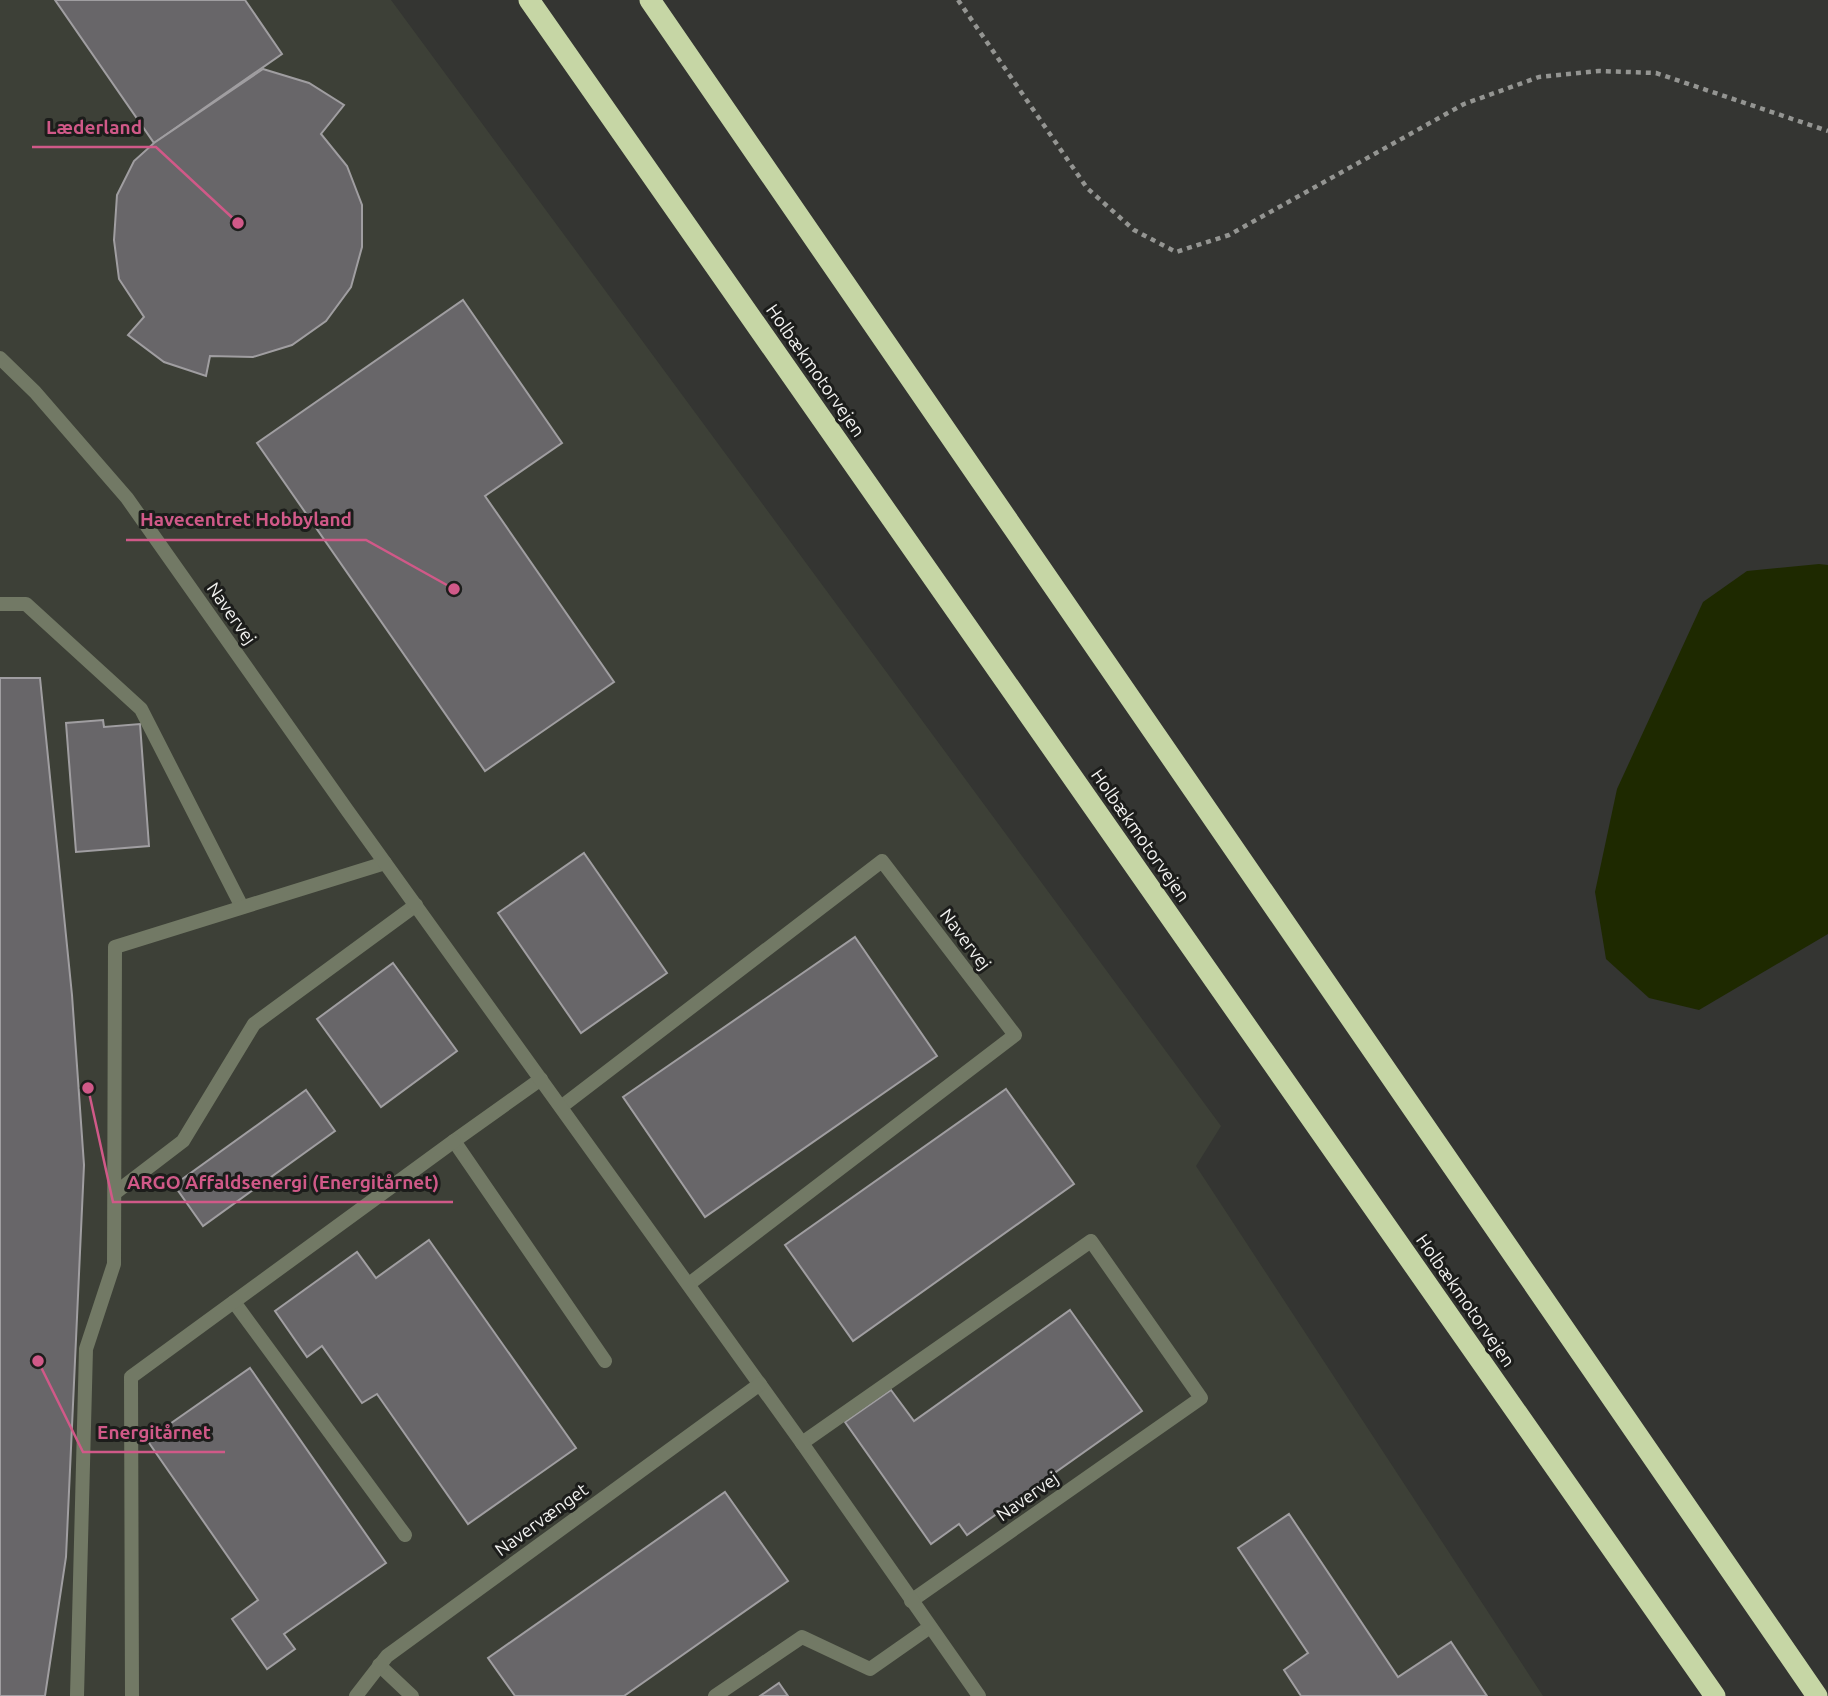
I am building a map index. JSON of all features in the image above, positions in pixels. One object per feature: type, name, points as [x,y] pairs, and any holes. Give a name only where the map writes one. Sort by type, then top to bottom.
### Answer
[{"type":"highway","name":"Holbækmotorvejen","points":[[529,0],[1715,1696]]},
{"type":"highway","points":[[650,0],[1816,1696]]},
{"type":"street","name":"Navervej","points":[[0,358],[36,391],[127,498],[385,863],[689,1284],[979,1696]]},
{"type":"street","points":[[0,604],[26,604],[141,709],[242,907]]},
{"type":"street","name":"Navervej","points":[[561,1107],[882,861],[1015,1035],[689,1284]]},
{"type":"street","points":[[77,1696],[86,1349],[114,1264],[116,947],[385,863]]},
{"type":"street","points":[[115,1193],[183,1141],[254,1024],[416,905]]},
{"type":"street","points":[[132,1696],[131,1377],[541,1079]]},
{"type":"street","points":[[454,1141],[605,1361]]},
{"type":"street","name":"Navervej","points":[[802,1443],[1091,1241],[1201,1398],[911,1601]]},
{"type":"street","points":[[234,1302],[405,1535]]},
{"type":"street","name":"Navervænget","points":[[356,1696],[379,1665],[398,1648],[760,1384]]},
{"type":"street","points":[[715,1696],[802,1637],[870,1670],[930,1627]]},
{"type":"street","points":[[379,1665],[412,1696]]},
{"type":"path","points":[[958,0],[1087,188],[1134,230],[1176,252],[1229,235],[1464,104],[1539,77],[1599,71],[1656,73],[1828,131]]},
{"type":"shaded area","points":[[0,0],[391,0],[1221,1126],[1196,1166],[1543,1696],[0,1696]]},
{"type":"shaded area","points":[[1828,565],[1828,934],[1699,1010],[1649,998],[1606,959],[1595,892],[1617,789],[1703,602],[1747,571]]},
{"type":"building","points":[[55,0],[245,0],[282,54],[154,143]]},
{"type":"building","points":[[263,69],[309,83],[344,105],[321,134],[347,166],[362,205],[362,247],[351,287],[326,321],[292,345],[253,357],[210,356],[206,376],[164,362],[128,335],[144,317],[119,279],[114,240],[117,195],[134,161],[154,143]]},
{"type":"building","points":[[463,300],[562,443],[485,496],[614,682],[485,771],[257,443]]},
{"type":"building","points":[[0,678],[40,678],[72,995],[84,1165],[66,1557],[45,1696],[0,1696]]},
{"type":"building","points":[[103,720],[104,727],[140,724],[149,846],[76,852],[66,723]]},
{"type":"building","points":[[584,853],[667,973],[581,1033],[498,913]]},
{"type":"building","points":[[855,937],[937,1056],[705,1217],[623,1097]]},
{"type":"building","points":[[393,963],[457,1051],[381,1107],[317,1019]]},
{"type":"building","points":[[1006,1089],[1074,1184],[853,1341],[785,1245]]},
{"type":"building","points":[[306,1090],[335,1131],[203,1226],[174,1185]]},
{"type":"building","points":[[429,1240],[576,1448],[468,1524],[377,1394],[362,1403],[322,1346],[307,1357],[275,1311],[357,1252],[376,1278]]},
{"type":"building","points":[[1070,1310],[1142,1411],[967,1535],[959,1524],[931,1544],[845,1422],[891,1390],[914,1421]]},
{"type":"building","points":[[250,1368],[386,1563],[284,1634],[295,1649],[267,1669],[232,1619],[258,1600],[147,1440]]},
{"type":"building","points":[[725,1492],[788,1581],[624,1696],[515,1696],[488,1658]]},
{"type":"building","points":[[1289,1514],[1398,1677],[1451,1642],[1487,1696],[1301,1696],[1284,1670],[1308,1653],[1238,1548]]},
{"type":"building","points":[[779,1683],[788,1696],[760,1696]]},
{"type":"place","name":"Læderland","points":[[238,223]]},
{"type":"place","name":"Havecentret Hobbyland","points":[[454,589]]},
{"type":"place","name":"ARGO Affaldsenergi (Energitårnet)","points":[[88,1088]]},
{"type":"place","name":"Energitårnet","points":[[38,1361]]}]
